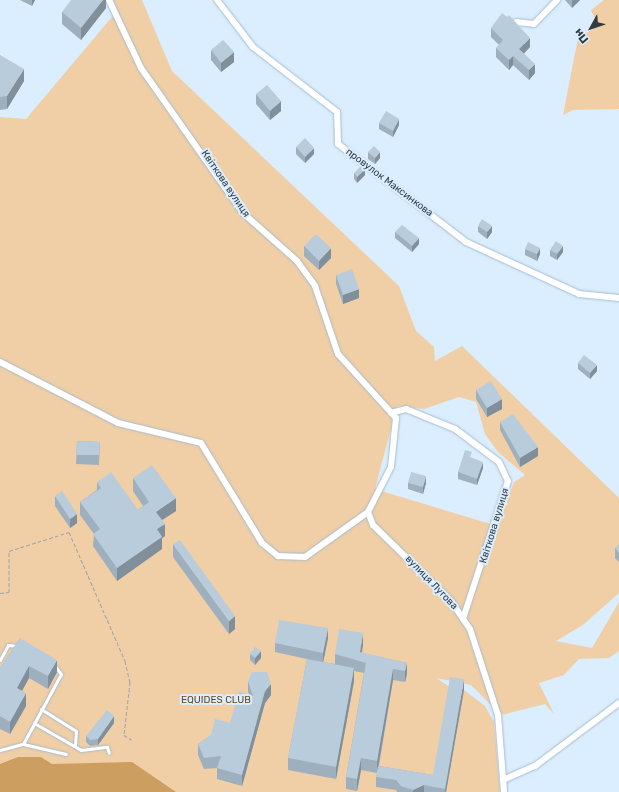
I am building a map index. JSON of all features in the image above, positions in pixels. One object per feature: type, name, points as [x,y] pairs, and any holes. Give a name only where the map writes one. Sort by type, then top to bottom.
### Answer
[{"type":"street","name":"Квіткова вулиця","points":[[109,0],[141,68],[194,139],[243,213],[297,261],[315,286],[338,354],[391,413],[406,410],[455,429],[499,462],[508,481],[464,619]]},
{"type":"street","name":"провулок Максинкова","points":[[217,0],[253,47],[337,112],[338,144],[466,242],[579,294],[619,298]]},
{"type":"street","points":[[516,22],[534,24],[557,0]]},
{"type":"street","points":[[0,362],[118,423],[201,443],[262,543],[278,556],[305,557],[368,512],[391,467],[396,425],[391,413]]},
{"type":"street","name":"вулиця Лугова","points":[[368,512],[373,524],[451,602],[464,619],[498,715],[504,792]]},
{"type":"street","points":[[503,780],[535,766],[619,703]]},
{"type":"lane","points":[[0,660],[11,644],[27,651]]},
{"type":"lane","points":[[23,744],[61,674],[46,661]]},
{"type":"lane","points":[[41,710],[76,731],[75,746]]},
{"type":"lane","points":[[34,723],[87,751],[107,747],[109,753]]},
{"type":"lane","points":[[0,750],[23,744],[66,754]]},
{"type":"path","points":[[0,593],[9,592],[9,550],[69,532],[125,661],[130,682],[124,735],[132,740]]},
{"type":"green space","name":"EQUIDES CLUB","points":[[113,0],[142,0],[172,71],[399,286],[416,331],[434,347],[435,361],[462,346],[619,498],[619,593],[583,625],[556,641],[592,648],[619,602],[619,651],[609,658],[579,659],[564,675],[539,683],[554,714],[545,704],[501,715],[471,685],[436,678],[450,687],[464,690],[485,706],[494,722],[500,792],[0,792],[0,117],[26,119],[117,11]],"holes":[[[459,397],[476,402],[485,434],[498,452],[525,475],[514,482],[497,526],[375,489],[397,406],[424,409]]]},
{"type":"green space","points":[[604,0],[619,0],[619,109],[573,110],[563,115],[578,38],[598,26],[591,10]]},
{"type":"shaded area","points":[[18,757],[41,757],[52,764],[132,762],[176,792],[0,792],[0,764]]},
{"type":"building","points":[[71,0],[103,0],[81,28],[62,12]]},
{"type":"building","points":[[502,13],[507,17],[509,15],[530,38],[519,49],[535,64],[529,70],[513,56],[509,60],[496,48],[503,40],[491,28]]},
{"type":"building","points":[[223,40],[234,52],[221,63],[211,50]]},
{"type":"building","points":[[0,55],[24,69],[7,96],[0,97]]},
{"type":"building","points":[[267,85],[281,101],[270,111],[256,94]]},
{"type":"building","points":[[386,111],[399,119],[393,131],[379,123]]},
{"type":"building","points":[[305,138],[314,148],[305,157],[296,147]]},
{"type":"building","points":[[374,146],[380,152],[375,158],[368,152]]},
{"type":"building","points":[[362,165],[365,169],[357,177],[354,173]]},
{"type":"building","points":[[482,219],[492,226],[487,232],[478,226]]},
{"type":"building","points":[[402,225],[419,238],[412,246],[395,232]]},
{"type":"building","points":[[316,234],[331,248],[319,261],[304,246]]},
{"type":"building","points":[[556,241],[563,246],[557,254],[550,250]]},
{"type":"building","points":[[528,242],[540,248],[537,254],[525,249]]},
{"type":"building","points":[[352,269],[359,289],[343,295],[336,275]]},
{"type":"building","points":[[584,355],[597,365],[590,373],[578,363]]},
{"type":"building","points":[[491,381],[502,399],[487,408],[476,390]]},
{"type":"building","points":[[513,414],[538,447],[520,458],[500,422]]},
{"type":"building","points":[[77,441],[100,442],[99,455],[76,455]]},
{"type":"building","points":[[465,450],[472,452],[470,457],[483,462],[477,479],[458,472]]},
{"type":"building","points":[[152,465],[176,498],[156,512],[165,524],[157,529],[162,537],[117,568],[93,534],[100,529],[80,502],[101,488],[97,482],[111,472],[138,510],[149,502],[133,478]]},
{"type":"building","points":[[411,472],[426,476],[423,487],[408,483]]},
{"type":"building","points":[[62,491],[77,514],[70,519],[55,496]]},
{"type":"building","points":[[180,540],[235,616],[229,621],[173,544]]},
{"type":"building","points":[[619,545],[619,553],[615,548]]},
{"type":"building","points":[[279,620],[328,628],[323,653],[275,643]]},
{"type":"building","points":[[339,629],[363,633],[360,652],[407,663],[405,671],[393,669],[377,761],[361,758],[357,779],[346,777],[366,663],[335,654]]},
{"type":"building","points":[[20,638],[57,660],[48,676],[29,666],[17,688],[26,693],[10,722],[0,716],[0,668]]},
{"type":"building","points":[[255,647],[261,651],[255,658],[250,654]]},
{"type":"building","points":[[307,659],[354,668],[336,767],[288,758]]},
{"type":"building","points":[[252,672],[267,672],[271,684],[265,691],[242,775],[217,768],[221,756],[204,758],[198,744],[211,735],[215,719],[230,723],[239,691],[253,696],[248,681]]},
{"type":"building","points":[[450,677],[464,679],[445,789],[424,785],[413,790],[401,786],[396,780],[376,777],[378,766],[433,775]]},
{"type":"building","points":[[107,710],[114,716],[98,739],[90,740],[86,736]]}]
